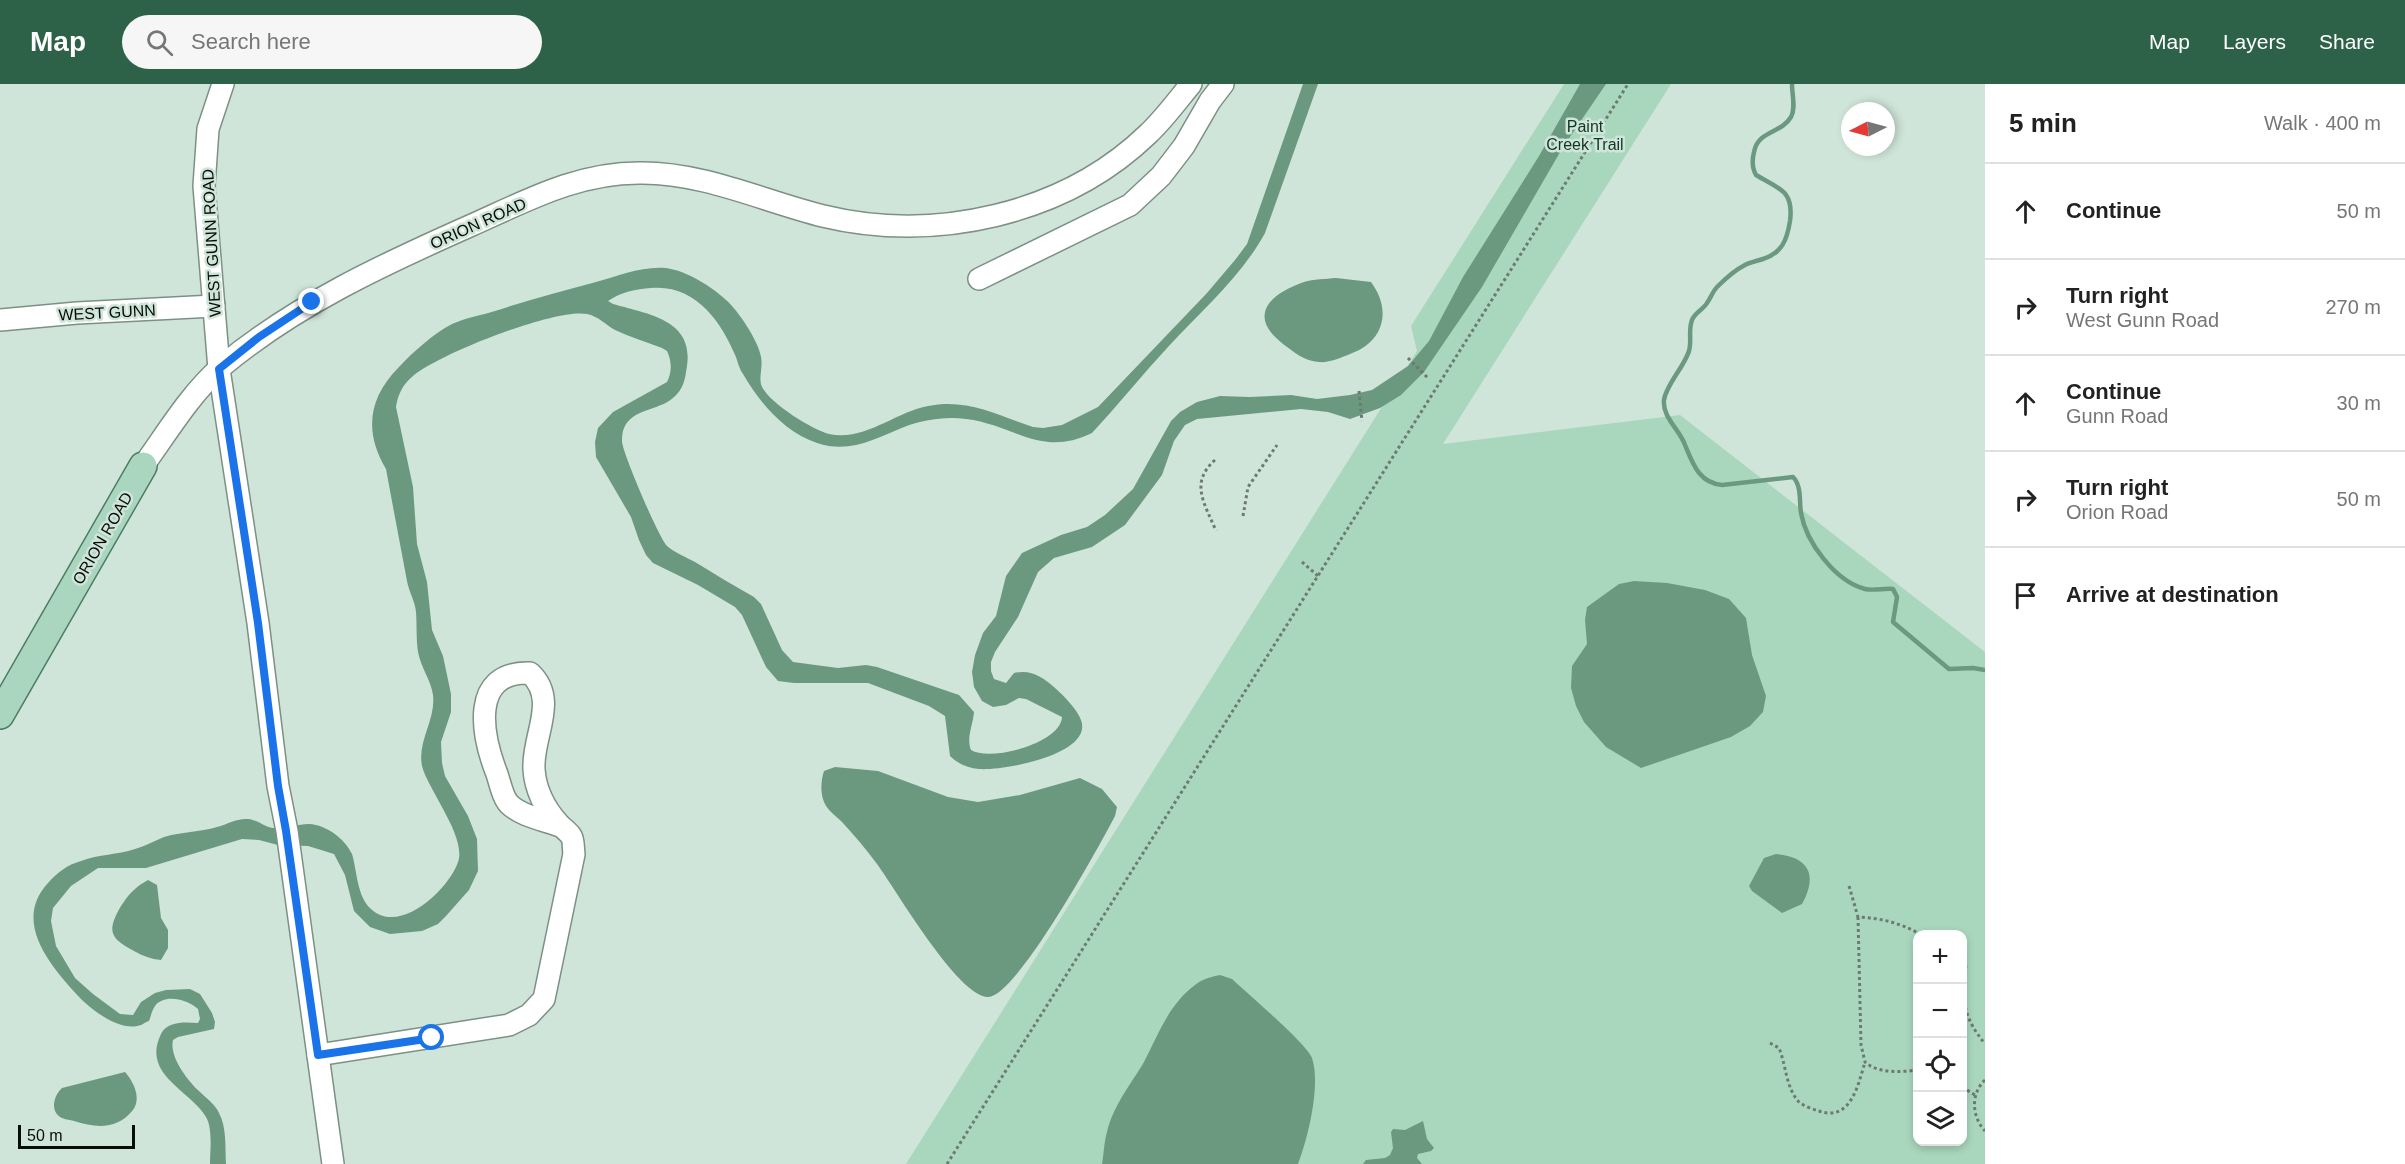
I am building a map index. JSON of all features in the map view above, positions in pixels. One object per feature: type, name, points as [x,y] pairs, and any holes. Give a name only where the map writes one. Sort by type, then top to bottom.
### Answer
[{"type":"main road","name":"ORION ROAD","points":[[0,716],[143,466]]},
{"type":"street","name":"WEST GUNN ROAD","points":[[223,84],[208,129],[204,186],[219,369],[318,1055]]},
{"type":"street","name":"ORION ROAD","points":[[143,466],[204,384],[219,369],[259,337],[312,302],[423,248],[578,180],[645,172],[712,182],[825,216],[888,225],[923,226],[980,220],[1037,203],[1070,188],[1105,166],[1148,135],[1191,84]]},
{"type":"street","points":[[979,279],[1130,205],[1161,176],[1184,146],[1223,84]]},
{"type":"street","name":"WEST GUNN","points":[[0,320],[77,313],[214,306]]},
{"type":"street","points":[[333,1164],[318,1055],[509,1025],[529,1015],[544,999],[574,854],[571,836],[546,809],[534,768],[544,702],[540,682],[530,673],[506,676],[494,684],[484,710],[485,731],[494,767],[508,803],[522,812],[560,826]]},
{"type":"path","points":[[947,1164],[1628,84]]},
{"type":"path","points":[[1408,358],[1429,379]]},
{"type":"path","points":[[1359,391],[1362,421]]},
{"type":"path","points":[[1243,516],[1248,487],[1276,445]]},
{"type":"path","points":[[1215,460],[1205,469],[1200,482],[1202,497],[1216,531]]},
{"type":"path","points":[[1302,562],[1318,576]]},
{"type":"path","points":[[1770,1043],[1779,1048],[1793,1091],[1799,1101],[1829,1114],[1845,1109],[1852,1101],[1865,1062],[1861,1035],[1858,917],[1849,886]]},
{"type":"path","points":[[1858,917],[1876,918],[1913,930]]},
{"type":"path","points":[[1966,984],[1966,1014],[1969,1023],[1985,1044]]},
{"type":"path","points":[[1865,1062],[1878,1068],[1894,1071],[1913,1070]]},
{"type":"path","points":[[1985,1080],[1975,1095],[1976,1115],[1985,1131]]},
{"type":"path","points":[[1967,1090],[1975,1095]]},
{"type":"green space","name":"Paint Creek Trail","points":[[1564,84],[1671,84],[1443,444],[1680,415],[1985,652],[1985,1164],[906,1164],[1417,351],[1411,326]]},
{"type":"shaded area","points":[[1303,84],[1318,84],[1265,233],[1255,249],[1233,279],[1158,358],[1092,433],[1074,440],[1043,441],[983,422],[950,418],[918,422],[862,444],[840,447],[817,443],[794,432],[765,406],[742,372],[723,330],[714,318],[693,299],[667,288],[651,288],[618,295],[608,301],[665,321],[676,328],[687,350],[686,375],[680,391],[667,402],[633,417],[624,428],[622,435],[624,450],[635,478],[656,527],[667,546],[754,597],[761,604],[782,650],[793,662],[838,668],[866,665],[877,667],[959,695],[974,712],[969,736],[971,750],[994,754],[1008,752],[1024,748],[1050,735],[1059,726],[1062,717],[1026,699],[1019,698],[1006,705],[993,707],[982,701],[974,687],[972,672],[975,655],[983,633],[996,616],[1006,576],[1022,553],[1061,535],[1087,527],[1105,515],[1133,489],[1171,421],[1180,412],[1197,402],[1220,396],[1291,395],[1317,399],[1350,395],[1372,390],[1408,366],[1429,341],[1463,277],[1539,156],[1580,84],[1606,84],[1563,147],[1482,287],[1424,372],[1401,395],[1380,408],[1350,419],[1328,412],[1301,409],[1197,419],[1185,425],[1174,441],[1162,475],[1125,525],[1092,547],[1054,558],[1038,572],[1018,617],[995,652],[991,662],[991,671],[994,679],[1006,683],[1014,673],[1020,672],[1036,675],[1046,680],[1070,703],[1079,716],[1081,732],[1074,743],[1043,758],[1024,764],[990,769],[967,767],[950,756],[945,716],[929,706],[868,683],[778,681],[766,667],[742,615],[735,607],[698,585],[653,563],[646,555],[631,517],[596,457],[595,442],[598,428],[613,412],[667,382],[671,363],[667,351],[662,348],[615,330],[591,315],[571,314],[525,325],[471,345],[447,356],[409,379],[401,390],[396,407],[413,487],[417,544],[427,582],[432,630],[443,656],[451,694],[451,712],[441,742],[442,763],[445,776],[468,816],[477,839],[478,871],[469,890],[438,924],[422,931],[390,934],[370,927],[354,911],[345,875],[334,854],[308,846],[278,845],[259,840],[242,839],[146,868],[98,868],[71,886],[53,908],[51,921],[56,946],[75,978],[120,1014],[133,1015],[141,1002],[155,993],[190,989],[200,994],[212,1013],[215,1022],[214,1029],[173,1040],[174,1054],[185,1075],[215,1107],[222,1119],[226,1164],[210,1164],[210,1134],[206,1117],[199,1107],[170,1081],[157,1060],[157,1048],[164,1030],[177,1023],[198,1023],[200,1019],[198,1009],[176,999],[165,1000],[159,1002],[154,1008],[149,1021],[138,1026],[130,1026],[115,1022],[92,1009],[59,974],[40,945],[35,929],[34,914],[38,898],[59,872],[71,865],[94,857],[135,849],[164,837],[211,829],[244,819],[273,828],[304,824],[316,825],[335,834],[352,854],[360,891],[366,904],[383,916],[396,917],[409,913],[422,906],[445,885],[458,862],[459,852],[452,827],[422,766],[422,748],[432,713],[433,695],[418,652],[415,608],[407,581],[386,469],[374,442],[372,429],[375,403],[381,391],[417,349],[457,322],[630,272],[648,268],[666,268],[682,272],[698,280],[731,305],[756,343],[761,360],[761,384],[764,391],[790,414],[829,434],[855,434],[916,409],[942,404],[982,409],[1033,427],[1062,425],[1098,407],[1207,293],[1247,244]]},
{"type":"shaded area","points":[[1336,278],[1371,282],[1382,306],[1381,326],[1373,340],[1354,352],[1327,362],[1309,360],[1291,350],[1272,334],[1266,324],[1267,307],[1272,300],[1292,287],[1308,281]]},
{"type":"shaded area","points":[[1634,581],[1667,583],[1705,590],[1729,599],[1746,618],[1752,655],[1766,696],[1763,712],[1750,726],[1731,737],[1641,768],[1606,747],[1584,722],[1571,688],[1572,666],[1587,644],[1585,620],[1587,607],[1619,584]]},
{"type":"shaded area","points":[[835,767],[878,771],[948,797],[978,802],[1020,795],[1080,778],[1102,789],[1117,807],[1115,816],[1093,856],[1038,946],[1002,990],[989,997],[976,993],[945,962],[873,858],[826,805],[821,790],[823,775],[824,771]]},
{"type":"shaded area","points":[[1776,854],[1803,863],[1810,876],[1807,894],[1802,904],[1782,913],[1752,891],[1749,886],[1764,858]]},
{"type":"shaded area","points":[[148,880],[157,885],[161,918],[168,930],[168,948],[161,960],[144,956],[119,942],[112,927],[127,898],[139,885]]},
{"type":"shaded area","points":[[1220,975],[1232,979],[1263,1006],[1300,1042],[1312,1058],[1314,1097],[1306,1140],[1298,1164],[1102,1164],[1106,1136],[1113,1113],[1171,1011],[1178,1001],[1198,983]]},
{"type":"shaded area","points":[[125,1072],[137,1095],[136,1105],[127,1117],[113,1124],[98,1126],[63,1118],[57,1114],[54,1102],[62,1088]]},
{"type":"shaded area","points":[[1423,1121],[1427,1139],[1434,1148],[1418,1154],[1417,1158],[1422,1164],[1363,1164],[1366,1160],[1385,1158],[1390,1155],[1393,1148],[1391,1132],[1393,1129],[1405,1130]]},
{"type":"waterway","points":[[1792,84],[1794,106],[1791,117],[1782,127],[1760,140],[1756,145],[1753,161],[1756,175],[1783,192],[1790,203],[1790,221],[1785,240],[1775,253],[1745,265],[1730,275],[1715,289],[1705,305],[1693,317],[1689,351],[1665,394],[1664,406],[1668,418],[1683,439],[1694,465],[1708,481],[1722,485],[1793,477],[1798,485],[1801,513],[1809,536],[1833,569],[1854,585],[1865,589],[1893,589],[1897,597],[1893,622],[1949,669],[1985,670]]},
{"type":"route","points":[[312,302],[259,337],[219,369],[238,484],[270,711],[278,786],[318,1055],[432,1038]]}]
